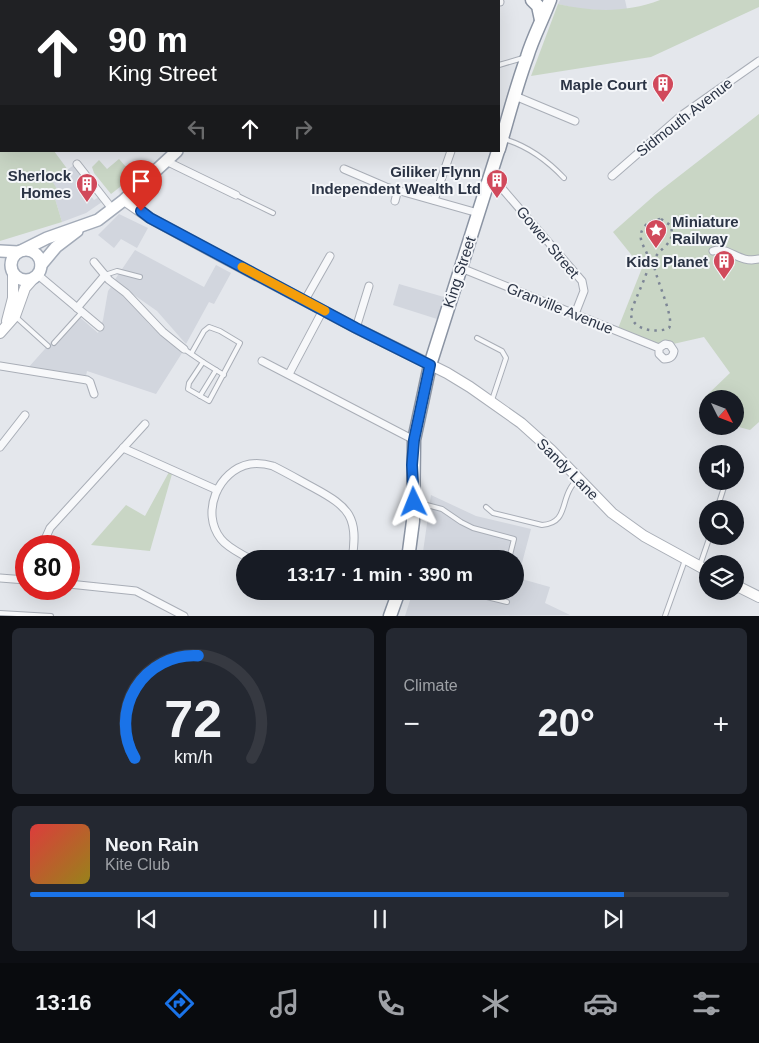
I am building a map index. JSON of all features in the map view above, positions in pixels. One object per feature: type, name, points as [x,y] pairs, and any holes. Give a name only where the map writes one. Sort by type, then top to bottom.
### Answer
[{"type":"highway","points":[[532,0],[538,6],[540,20]]},
{"type":"highway","name":"King Street","points":[[500,143],[526,57],[550,0]]},
{"type":"highway","name":"King Street","points":[[409,550],[414,502],[412,465],[414,440],[423,392],[497,152]]},
{"type":"highway","points":[[390,616],[396,600]]},
{"type":"main road","points":[[0,264],[21,280],[38,273],[56,247],[88,224],[113,210],[176,152]]},
{"type":"main road","points":[[12,272],[10,262],[21,251],[47,238],[88,224]]},
{"type":"main road","points":[[0,251],[36,253],[40,258],[38,273]]},
{"type":"street","name":"Sidmouth Avenue","points":[[612,176],[682,115],[759,61]]},
{"type":"street","points":[[515,96],[575,121]]},
{"type":"street","points":[[434,200],[451,152]]},
{"type":"street","points":[[166,161],[236,195]]},
{"type":"street","points":[[77,164],[113,210]]},
{"type":"street","points":[[344,169],[386,187],[478,213]]},
{"type":"street","name":"Gower Street","points":[[489,180],[500,186],[582,281],[584,291],[575,314]]},
{"type":"street","points":[[395,201],[398,189]]},
{"type":"street","name":"Sandy Lane","points":[[124,200],[150,218],[454,378],[521,423],[551,450],[612,513],[644,536],[699,567]]},
{"type":"street","points":[[713,252],[725,251],[744,260],[759,259]]},
{"type":"street","points":[[305,300],[330,256]]},
{"type":"street","points":[[94,262],[108,274],[163,332],[184,349]]},
{"type":"street","name":"Granville Avenue","points":[[461,268],[659,348]]},
{"type":"street","points":[[3,328],[13,298],[12,272]]},
{"type":"street","points":[[3,328],[15,316],[25,288],[38,273],[100,327]]},
{"type":"street","points":[[79,310],[108,274]]},
{"type":"street","points":[[356,328],[369,286]]},
{"type":"street","points":[[289,374],[323,310]]},
{"type":"street","points":[[262,361],[414,440]]},
{"type":"street","points":[[0,366],[87,380],[90,382],[94,394]]},
{"type":"street","points":[[0,447],[25,415]]},
{"type":"street","points":[[47,535],[50,528],[145,424]]},
{"type":"street","points":[[123,448],[217,490]]},
{"type":"street","points":[[236,550],[221,539],[216,530],[212,510],[217,490],[229,475],[249,464],[263,463],[273,466],[337,501],[346,510],[351,519],[355,541],[354,550]]},
{"type":"street","points":[[0,578],[15,579]]},
{"type":"street","points":[[80,585],[136,590],[184,616]]},
{"type":"street","points":[[744,590],[759,597]]},
{"type":"lane","points":[[500,65],[526,57]]},
{"type":"lane","points":[[500,146],[516,143],[543,157],[564,178]]},
{"type":"lane","points":[[236,195],[273,213]]},
{"type":"lane","points":[[108,274],[116,268]]},
{"type":"lane","points":[[108,274],[117,271],[140,277]]},
{"type":"lane","points":[[54,343],[79,310]]},
{"type":"lane","points":[[15,316],[48,346]]},
{"type":"lane","points":[[191,354],[204,331],[210,327],[240,343],[240,347],[208,401],[189,390],[188,386],[203,362]]},
{"type":"lane","points":[[477,338],[502,351],[506,358],[491,402]]},
{"type":"lane","points":[[184,349],[224,375]]},
{"type":"lane","points":[[200,396],[216,370]]},
{"type":"lane","points":[[486,507],[493,513],[542,526],[550,525],[558,519],[569,490],[578,477]]},
{"type":"lane","points":[[414,502],[442,509],[473,528],[514,539],[512,550]]},
{"type":"lane","points":[[665,616],[685,560]]},
{"type":"lane","points":[[499,600],[507,602]]},
{"type":"lane","points":[[0,613],[51,616]]},
{"type":"shaded area","points":[[560,0],[625,0],[627,9],[618,11],[579,9],[558,4]]},
{"type":"shaded area","points":[[74,165],[93,189],[88,193],[94,200],[99,197],[102,202],[86,213],[62,222],[53,192],[52,181]]},
{"type":"shaded area","points":[[119,214],[148,228],[137,248],[121,239],[114,248],[98,235]]},
{"type":"shaded area","points":[[135,250],[204,287],[216,265],[231,273],[214,304],[209,302],[186,344],[157,311],[114,281]]},
{"type":"shaded area","points":[[399,284],[444,297],[437,319],[393,305]]},
{"type":"shaded area","points":[[111,287],[118,291],[137,309],[149,324],[182,353],[156,394],[87,371],[86,376],[28,368],[76,314],[98,333],[103,320],[108,291]]},
{"type":"shaded area","points":[[431,495],[476,516],[531,529],[524,555],[524,550],[423,550]]},
{"type":"shaded area","points":[[524,580],[550,587],[545,603],[570,615],[405,616],[410,600],[524,600]]},
{"type":"green space","points":[[660,0],[759,0],[759,7],[651,57],[531,76],[558,4],[584,9],[609,10],[635,7]]},
{"type":"green space","points":[[759,114],[759,422],[750,430],[744,428],[744,390],[712,390],[730,373],[704,337],[660,347],[617,331],[642,268],[613,232],[656,194]]},
{"type":"green space","points":[[0,152],[55,152],[68,170],[52,181],[57,189],[53,192],[62,222],[0,241]]},
{"type":"green space","points":[[119,159],[134,176],[111,194],[94,173],[92,167],[99,160],[107,169]]},
{"type":"green space","points":[[169,472],[172,474],[150,551],[91,545],[126,505],[145,516]]},
{"type":"railway","points":[[661,219],[670,225],[672,232],[668,243],[654,260],[654,265],[670,323],[669,328],[657,331],[639,327],[632,318],[631,312],[649,264],[649,259],[641,241],[641,232],[648,223],[661,219]]},
{"type":"slow traffic","points":[[242,267],[325,311]]},
{"type":"place","name":"Maple Court","points":[[663,103]]},
{"type":"place","name":"Giliker Flynn Independent Wealth Ltd","points":[[497,199]]},
{"type":"place","name":"Sherlock Homes","points":[[87,203]]},
{"type":"place","name":"Miniature Railway","points":[[656,249]]},
{"type":"place","name":"Kids Planet","points":[[724,280]]},
{"type":"route","points":[[141,211],[150,218],[218,255],[430,365],[414,440],[412,465],[414,502]]}]
